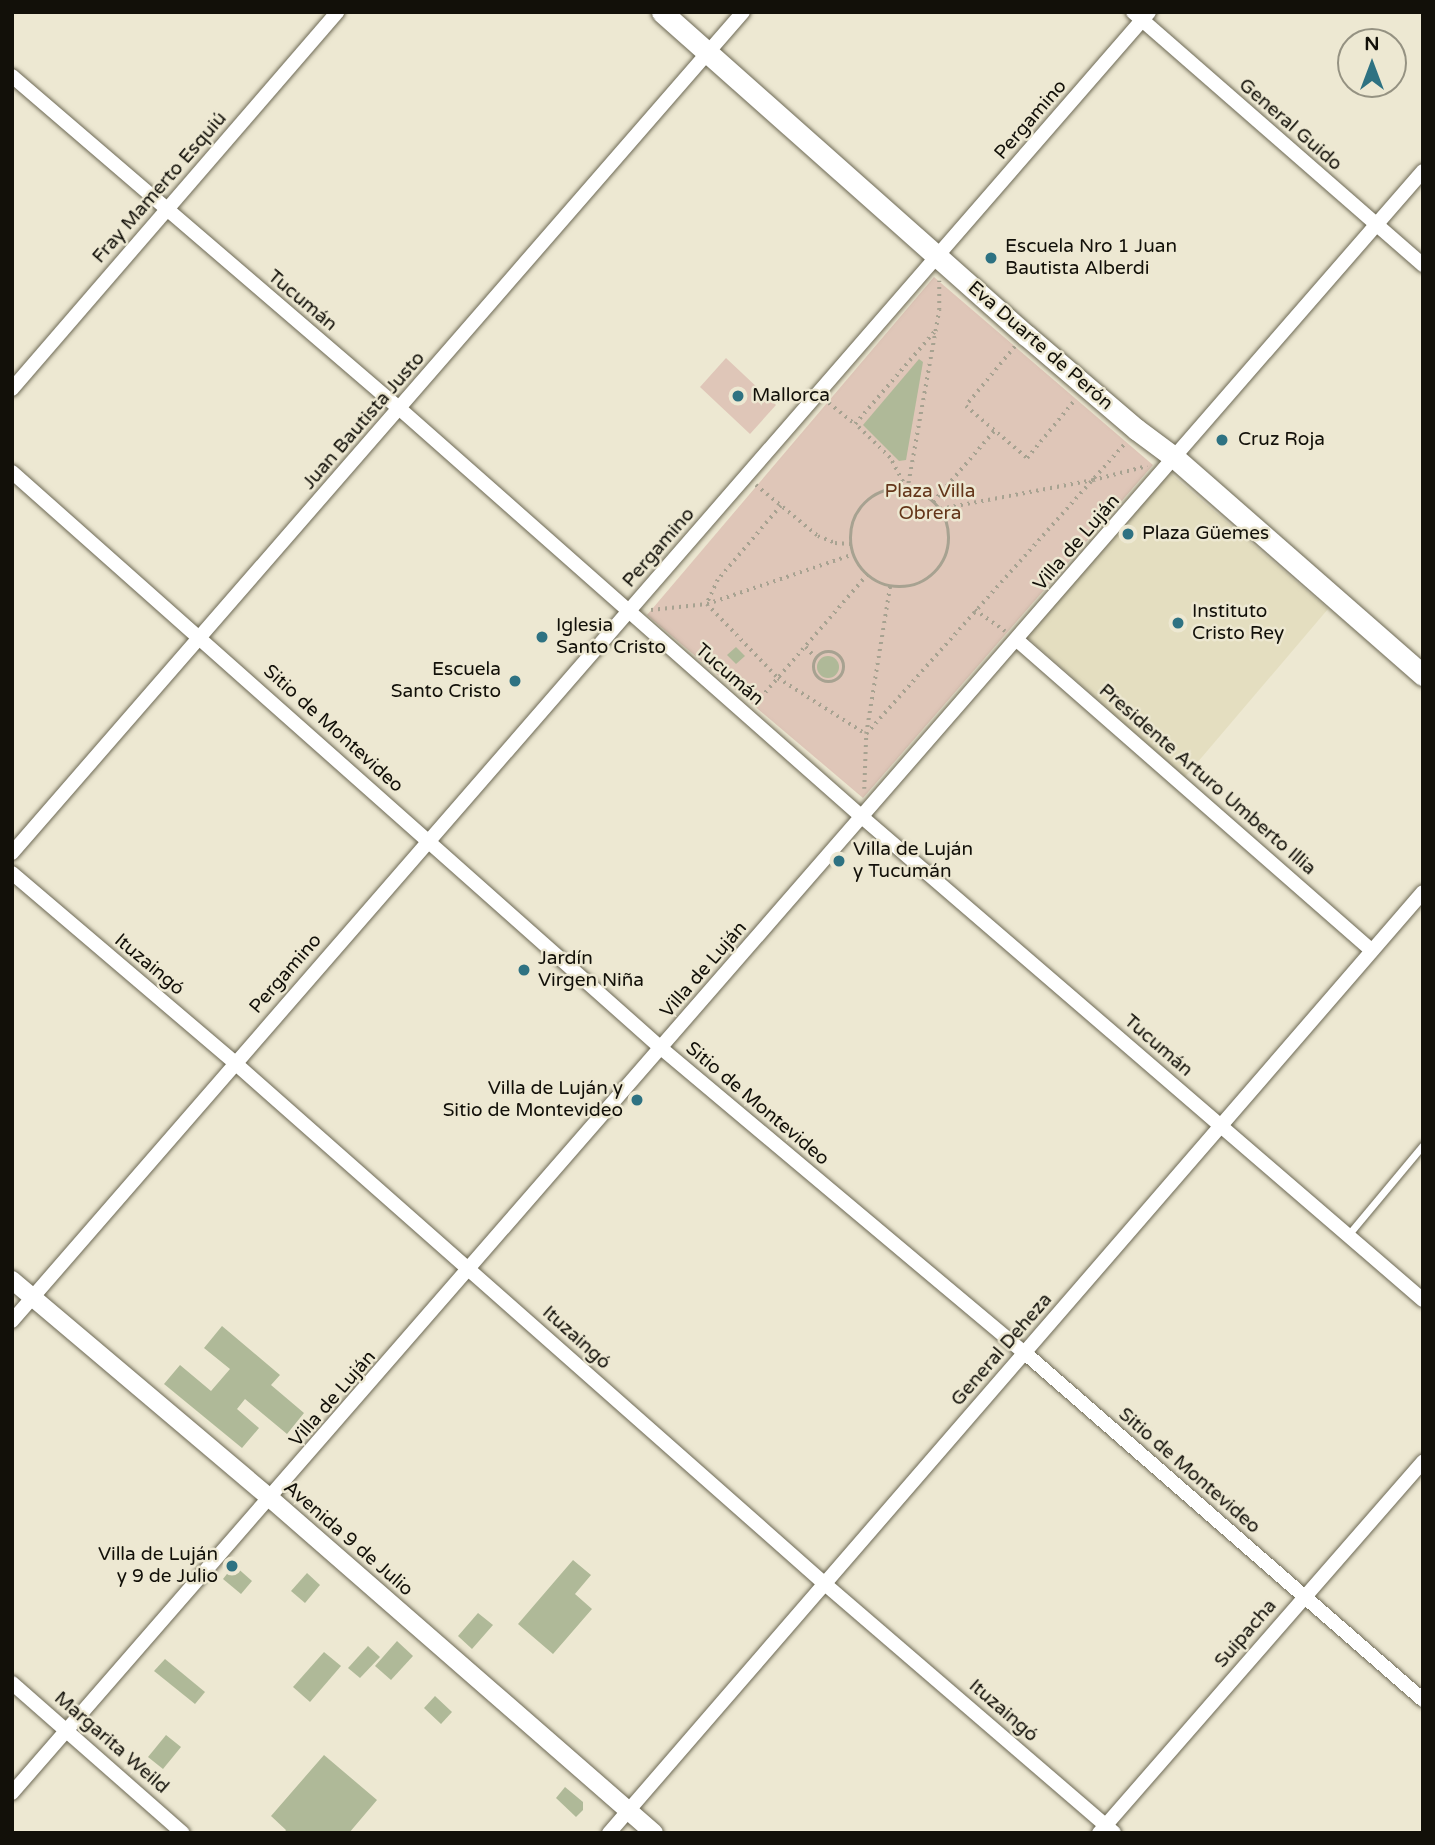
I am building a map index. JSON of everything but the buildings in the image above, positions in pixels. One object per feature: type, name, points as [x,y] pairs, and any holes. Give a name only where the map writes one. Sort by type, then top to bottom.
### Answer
[{"type":"main road","name":"Eva Duarte de Perón","points":[[662,12],[1026,335],[1136,429],[1175,458],[1423,675]]},
{"type":"street","name":"Fray Mamerto Esquiú","points":[[12,389],[337,12]]},
{"type":"street","name":"Juan Bautista Justo","points":[[12,853],[743,12]]},
{"type":"street","name":"General Guido","points":[[1141,15],[1423,265]]},
{"type":"street","name":"Pergamino","points":[[12,1321],[428,840],[939,257],[1141,15]]},
{"type":"street","name":"Tucumán","points":[[12,76],[166,211],[400,409],[628,613],[1423,1300]]},
{"type":"street","name":"Villa de Luján","points":[[12,1793],[271,1499],[1423,171]]},
{"type":"street","name":"Sitio de Montevideo","points":[[12,472],[200,636],[661,1048],[1025,1353],[1423,1700]]},
{"type":"street","name":"Presidente Arturo Umberto Illia","points":[[1017,640],[1371,950]]},
{"type":"street","name":"Ituzaingó","points":[[12,873],[470,1269],[1106,1830]]},
{"type":"street","name":"General Deheza","points":[[608,1833],[1423,892]]},
{"type":"street","name":"Avenida 9 de Julio","points":[[12,1280],[271,1499],[654,1833]]},
{"type":"street","name":"Suipacha","points":[[1106,1830],[1303,1597],[1423,1461]]},
{"type":"street","name":"Margarita Weild","points":[[12,1683],[183,1833]]},
{"type":"lane","points":[[1348,1236],[1423,1145]]},
{"type":"path","points":[[907,490],[939,310],[939,257]]},
{"type":"path","points":[[855,424],[936,330]]},
{"type":"path","points":[[1026,335],[966,406],[1027,458],[1086,386]]},
{"type":"path","points":[[820,394],[890,458],[907,490]]},
{"type":"path","points":[[866,734],[1136,429]]},
{"type":"path","points":[[933,502],[995,430]]},
{"type":"path","points":[[940,509],[1093,480],[1175,458]]},
{"type":"path","points":[[747,477],[818,536],[835,543],[851,544]]},
{"type":"path","points":[[907,490],[933,502],[940,509],[950,537],[948,552],[942,565],[919,584],[890,586],[867,575],[853,554],[851,544],[854,522],[866,503],[885,492],[907,490]]},
{"type":"path","points":[[707,604],[718,580],[781,506]]},
{"type":"path","points":[[628,613],[707,604],[853,554]]},
{"type":"path","points":[[746,715],[867,575]]},
{"type":"path","points":[[863,817],[866,734],[890,586]]},
{"type":"path","points":[[707,604],[778,678],[866,734]]},
{"type":"path","points":[[975,610],[1017,640]]},
{"type":"path","points":[[805,647],[816,658]]},
{"type":"path","points":[[830,652],[839,656],[844,664],[840,678],[831,682],[821,680],[813,668],[816,658],[830,652]]},
{"type":"shaded area","name":"Instituto Cristo Rey","points":[[1170,473],[1328,609],[1185,777],[1027,637]]},
{"type":"green space","name":"Plaza Villa Obrera","points":[[934,277],[1153,465],[863,798],[647,615]]},
{"type":"green space","name":"Mallorca","points":[[726,358],[776,405],[750,434],[700,387]]},
{"type":"place","name":"Escuela Nro 1 Juan Bautista Alberdi","points":[[991,258]]},
{"type":"place","name":"Mallorca","points":[[738,396]]},
{"type":"place","name":"Cruz Roja","points":[[1222,440]]},
{"type":"place","name":"Plaza Güemes","points":[[1128,534]]},
{"type":"place","name":"Instituto Cristo Rey","points":[[1178,623]]},
{"type":"place","name":"Iglesia Santo Cristo","points":[[542,637]]},
{"type":"place","name":"Escuela Santo Cristo","points":[[515,681]]},
{"type":"place","name":"Villa de Luján y Tucumán","points":[[839,861]]},
{"type":"place","name":"Jardín Virgen Niña","points":[[524,970]]},
{"type":"place","name":"Villa de Luján y Sitio de Montevideo","points":[[637,1100]]},
{"type":"place","name":"Villa de Luján y 9 de Julio","points":[[232,1566]]}]
